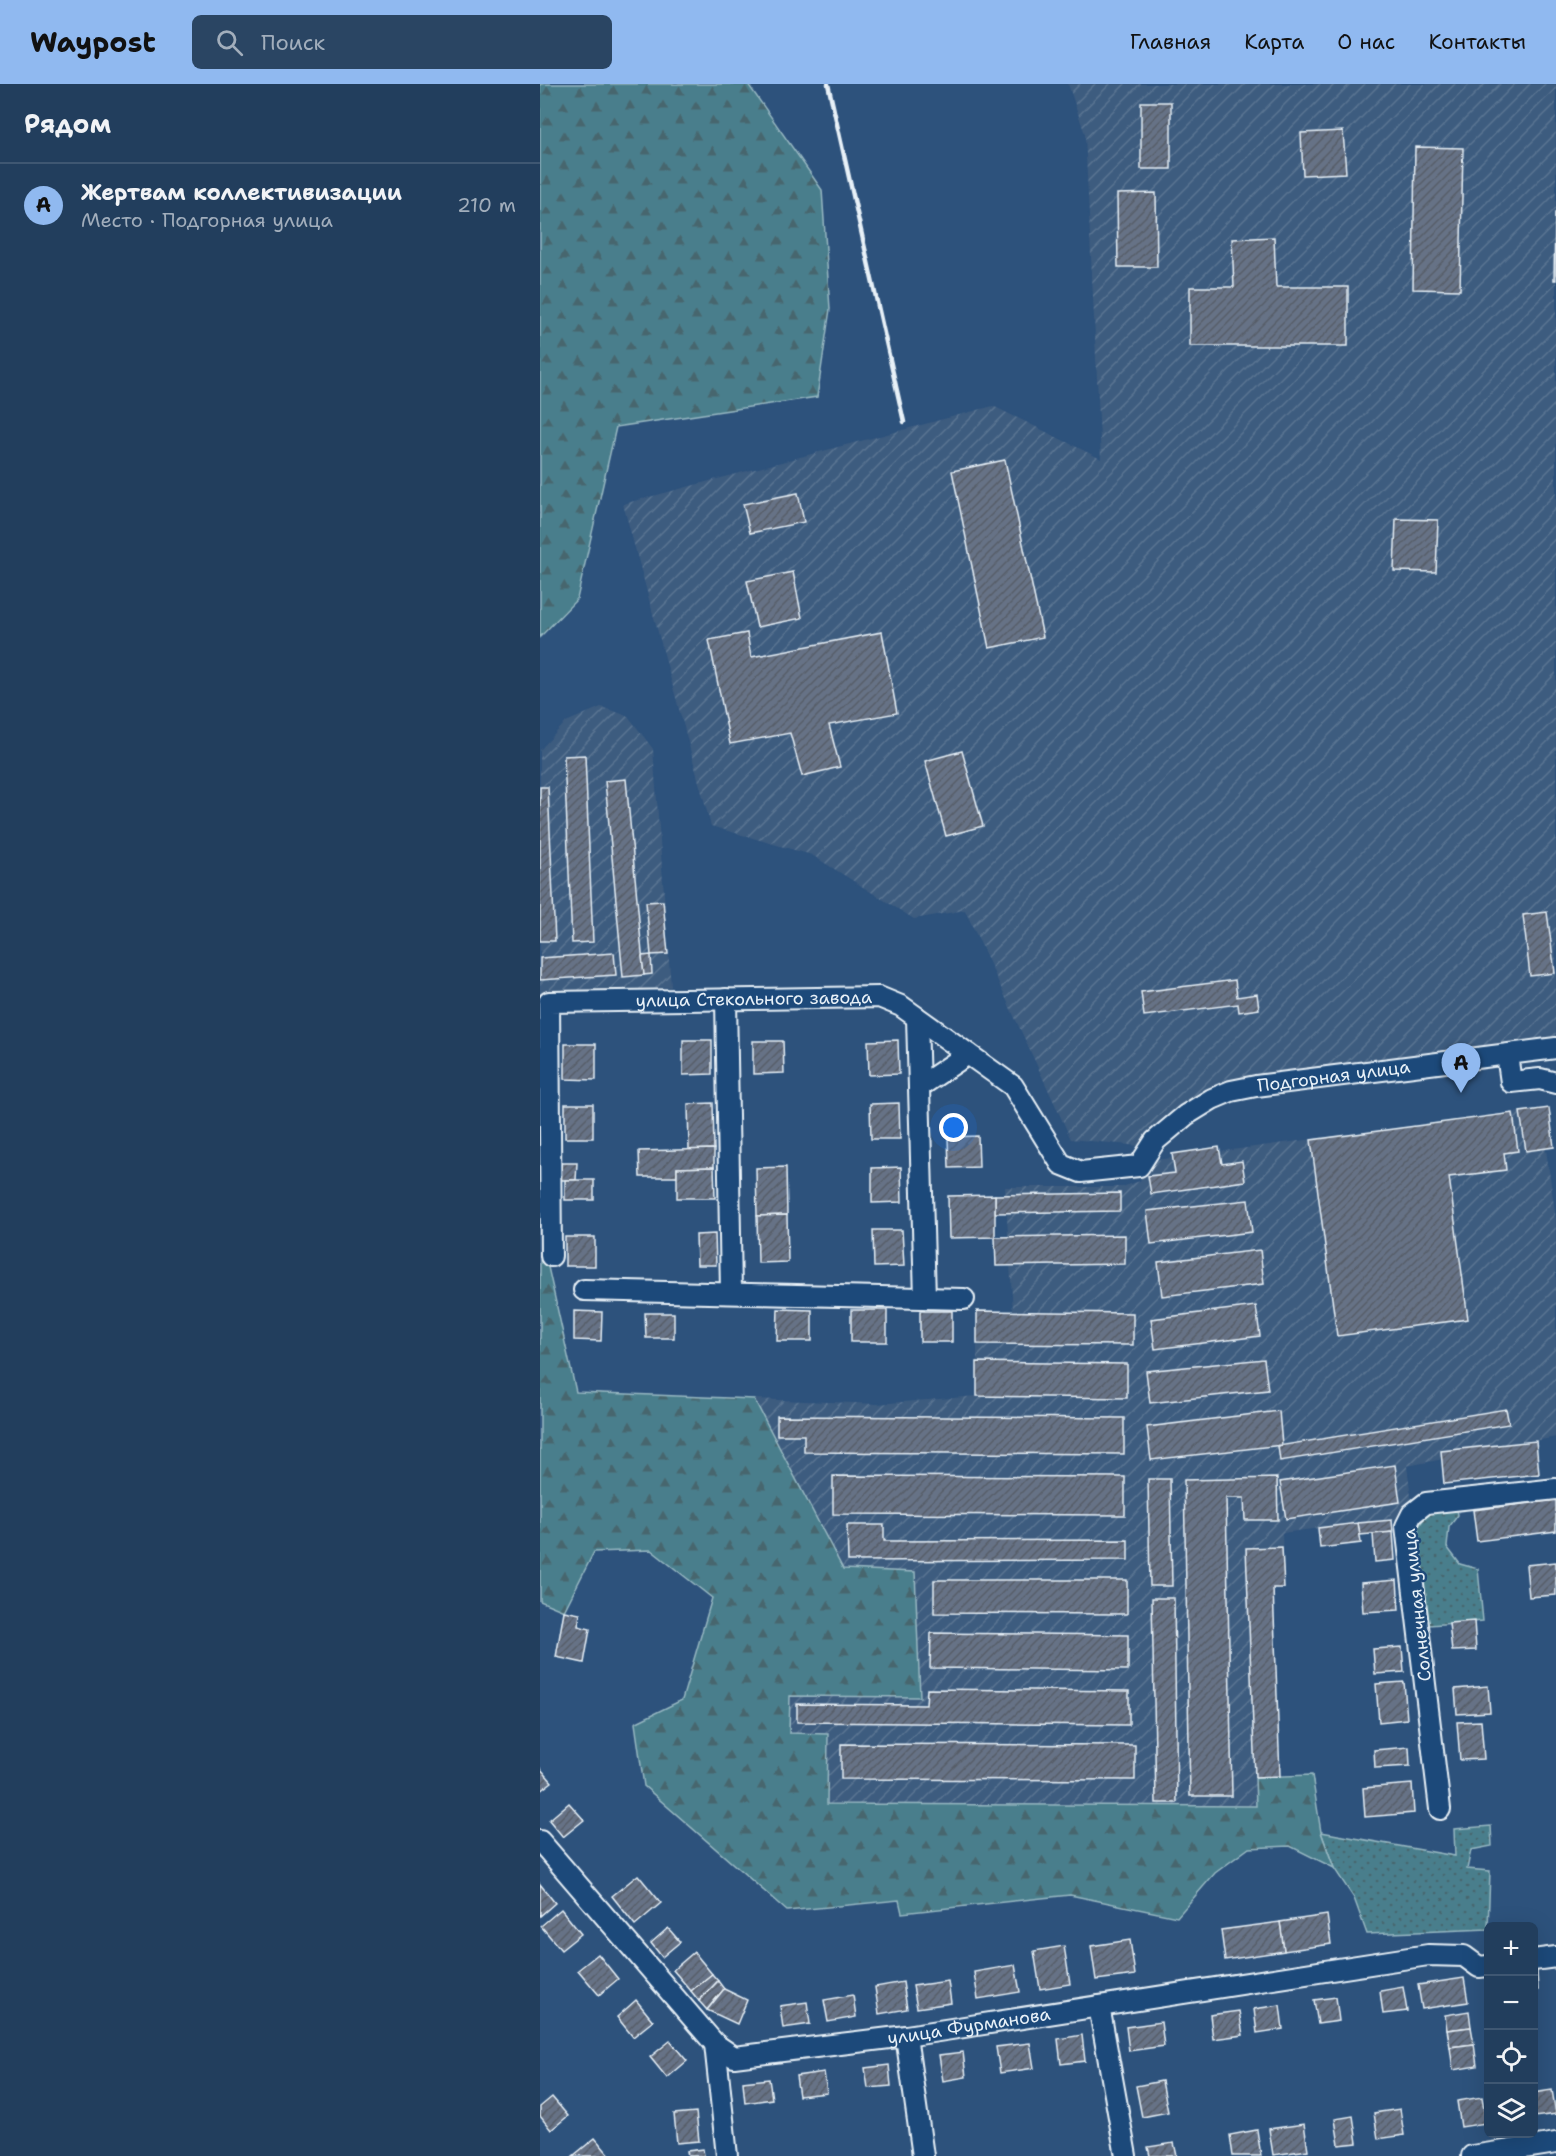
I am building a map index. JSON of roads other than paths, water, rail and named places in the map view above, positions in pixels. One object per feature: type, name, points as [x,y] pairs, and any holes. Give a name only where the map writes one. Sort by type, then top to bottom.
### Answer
[{"type":"street","name":"улица Стекольного завода","points":[[551,1256],[549,1002],[879,997],[901,1006],[1012,1086],[1060,1164],[1082,1172],[1139,1166]]},
{"type":"street","points":[[726,999],[731,1293]]},
{"type":"street","points":[[917,1018],[925,1298]]},
{"type":"street","name":"Подгорная улица","points":[[1139,1166],[1155,1141],[1186,1115],[1212,1099],[1231,1091],[1556,1048]]},
{"type":"street","points":[[919,1087],[968,1054]]},
{"type":"street","points":[[1508,1055],[1511,1082],[1540,1079],[1556,1083]]},
{"type":"street","points":[[584,1290],[964,1299]]},
{"type":"street","name":"Солнечная улица","points":[[1440,1809],[1406,1526],[1412,1514],[1426,1503],[1556,1489]]},
{"type":"street","name":"улица Фурманова","points":[[540,1841],[715,2044],[734,2057],[906,2036],[1428,1955],[1464,1956],[1484,1971]]},
{"type":"street","points":[[1538,1959],[1556,1957]]},
{"type":"street","points":[[1099,2006],[1126,2156]]},
{"type":"street","points":[[906,2036],[923,2156]]},
{"type":"street","points":[[715,2044],[727,2156]]},
{"type":"street","points":[[1472,2156],[1515,2146],[1556,2143]]},
{"type":"railway","points":[[828,84],[904,422]]},
{"type":"place","name":"Жертвам коллективизации","points":[[1461,1093]]}]
